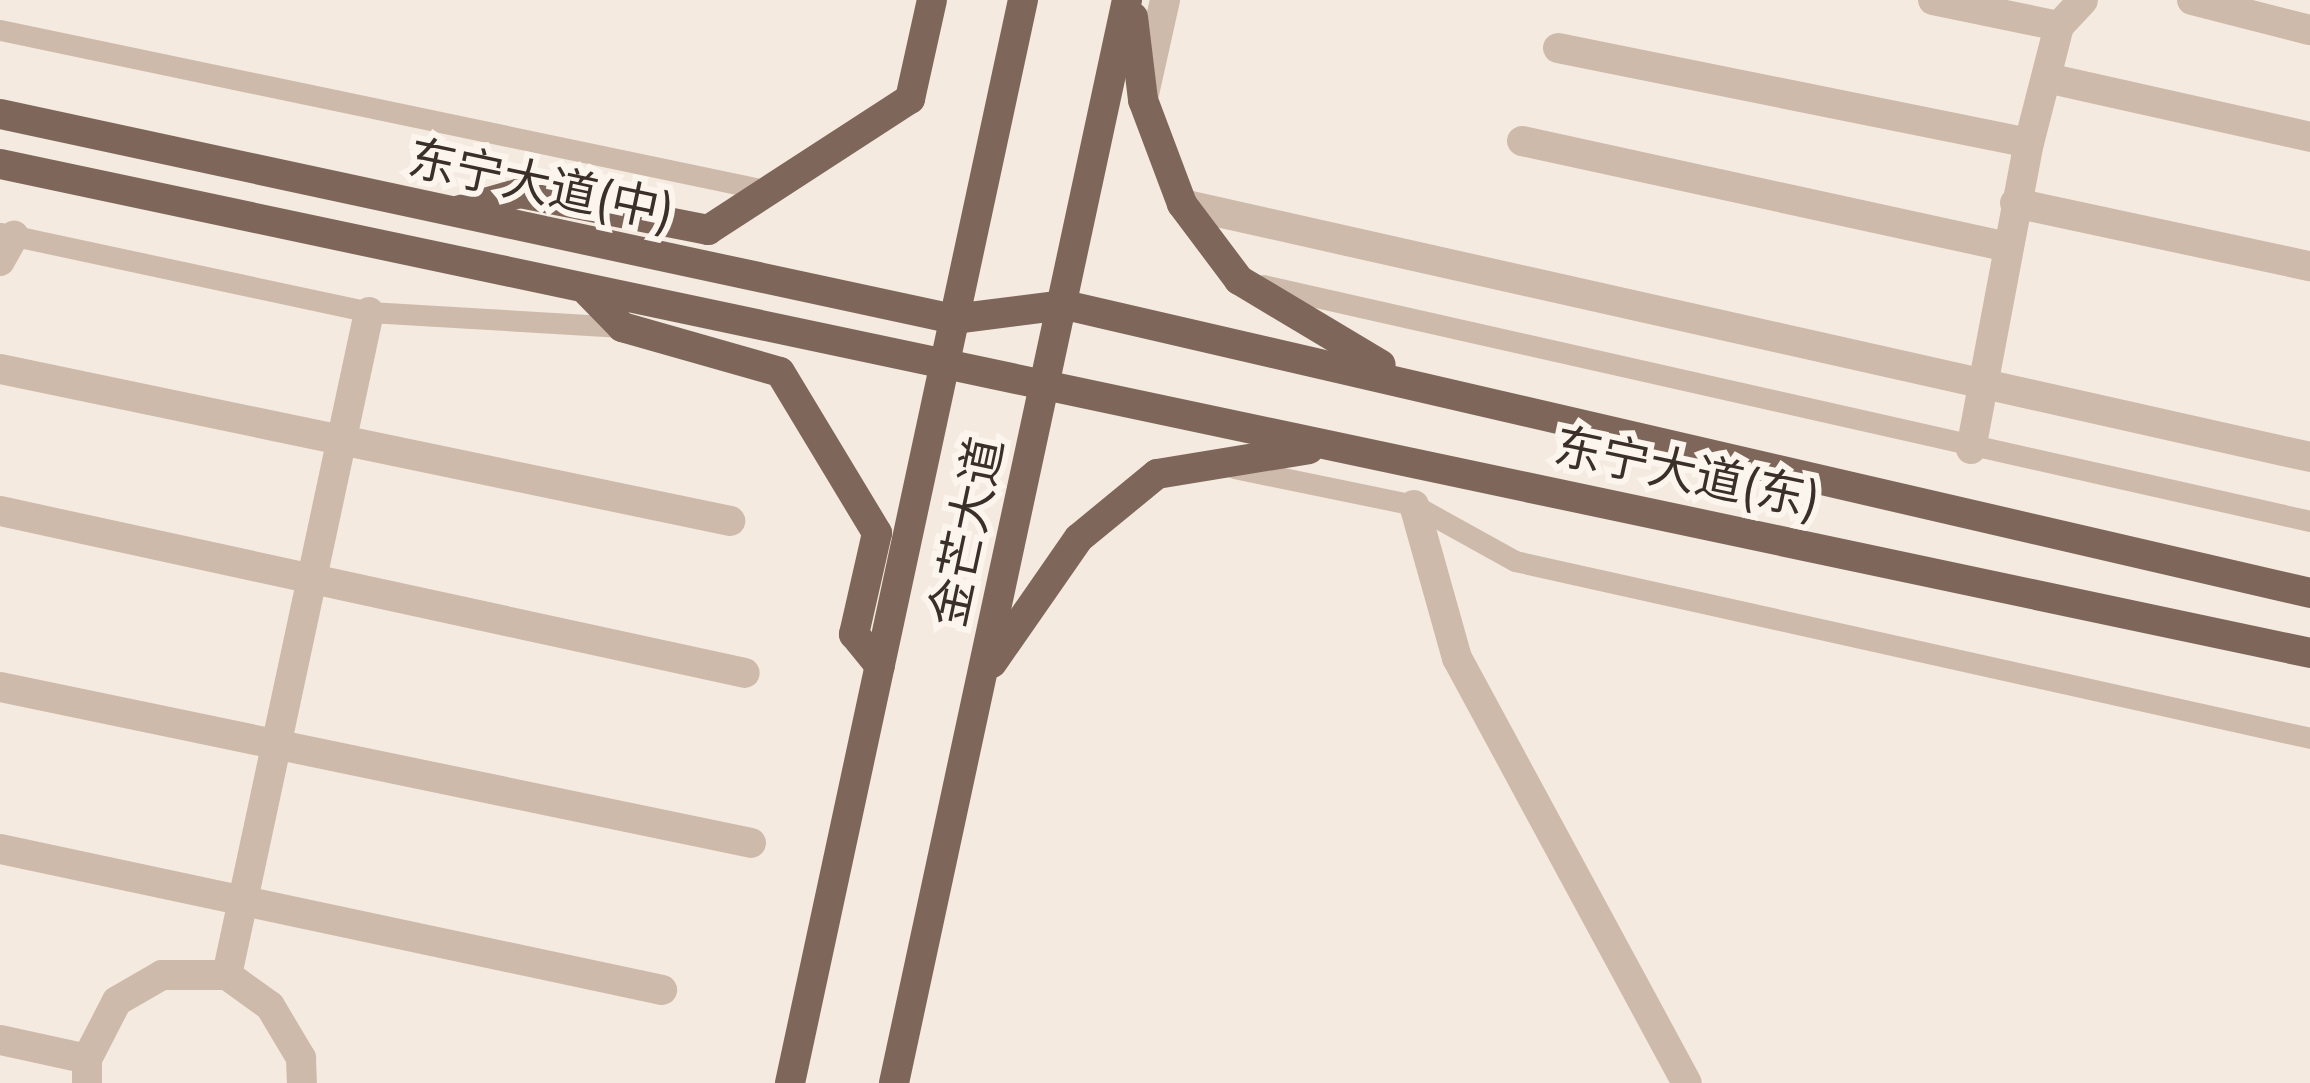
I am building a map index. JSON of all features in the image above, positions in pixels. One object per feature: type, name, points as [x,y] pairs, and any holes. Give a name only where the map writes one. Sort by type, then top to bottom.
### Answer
[{"type":"main road","points":[[453,212],[520,193],[708,230],[910,99],[932,0]]},
{"type":"main road","name":"金芒大道","points":[[790,1083],[1023,0]]},
{"type":"main road","points":[[1129,0],[1143,100],[1182,204],[1238,280],[1413,382]]},
{"type":"main road","name":"金芒大道","points":[[894,1083],[1129,0]]},
{"type":"main road","name":"东宁大道(中)","points":[[0,114],[955,320],[1065,305]]},
{"type":"main road","name":"东宁大道(中)","points":[[0,164],[1043,391]]},
{"type":"main road","points":[[588,292],[622,327],[780,372],[878,533],[854,634],[880,665]]},
{"type":"main road","name":"东宁大道(东)","points":[[1065,305],[2310,593]]},
{"type":"main road","name":"东宁大道(东)","points":[[1043,391],[1340,445],[2310,653]]},
{"type":"main road","points":[[981,678],[1079,538],[1157,474],[1340,445]]},
{"type":"street","points":[[1143,100],[1165,0]]},
{"type":"street","points":[[1933,0],[2059,26]]},
{"type":"street","points":[[1971,449],[1987,388],[2015,203],[2059,26],[2083,0]]},
{"type":"street","points":[[2192,0],[2310,30]]},
{"type":"street","points":[[1558,49],[2030,143]]},
{"type":"street","points":[[2047,78],[2310,137]]},
{"type":"street","points":[[1522,142],[2008,247]]},
{"type":"street","points":[[2015,203],[2310,266]]},
{"type":"street","points":[[1182,204],[2310,457]]},
{"type":"street","points":[[227,975],[369,311]]},
{"type":"street","points":[[0,369],[730,521]]},
{"type":"street","points":[[1414,505],[1457,658],[1687,1083]]},
{"type":"street","points":[[0,511],[312,575],[745,673]]},
{"type":"street","points":[[0,687],[751,843]]},
{"type":"street","points":[[0,848],[662,990]]},
{"type":"street","points":[[0,1040],[87,1071],[116,1001],[162,975],[227,975],[270,1006],[301,1058],[302,1083]]},
{"type":"lane","name":"东宁大道(中)","points":[[0,30],[770,190]]},
{"type":"lane","points":[[5,243],[369,311],[622,327]]},
{"type":"lane","name":"东宁大道(东)","points":[[1238,280],[1971,449],[2310,521]]},
{"type":"lane","points":[[1210,463],[1414,505],[1515,561],[2310,737]]}]
